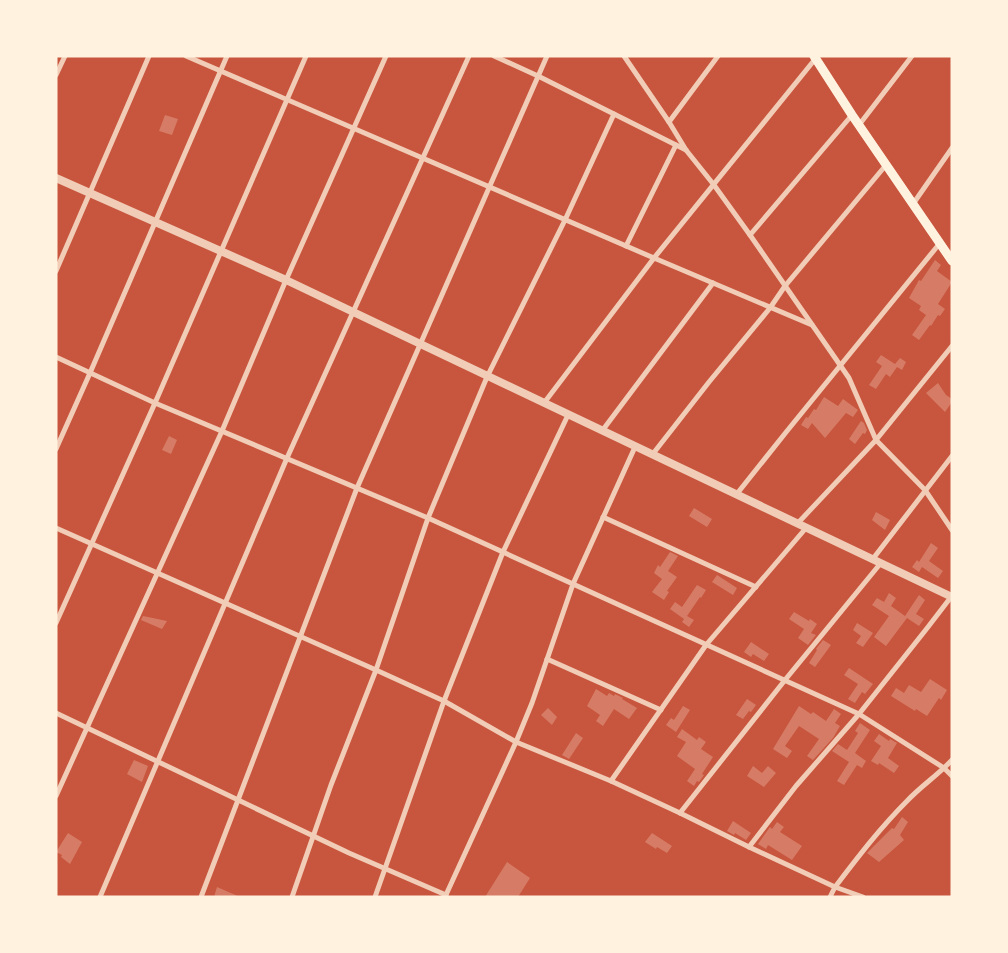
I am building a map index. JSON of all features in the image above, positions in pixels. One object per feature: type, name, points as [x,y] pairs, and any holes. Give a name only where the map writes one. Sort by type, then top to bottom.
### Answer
[{"type":"main road","points":[[816,57],[852,115],[952,261]]},
{"type":"street","points":[[56,75],[65,56]]},
{"type":"street","points":[[56,271],[149,56]]},
{"type":"street","points":[[186,56],[813,326]]},
{"type":"street","points":[[56,449],[227,56]]},
{"type":"street","points":[[56,623],[156,403],[306,56]]},
{"type":"street","points":[[56,796],[222,431],[286,280],[386,56]]},
{"type":"street","points":[[100,897],[286,458],[469,56]]},
{"type":"street","points":[[494,56],[686,150]]},
{"type":"street","points":[[201,897],[357,488],[547,56]]},
{"type":"street","points":[[624,56],[686,150],[750,235],[849,378],[876,440],[925,490],[952,530]]},
{"type":"street","points":[[669,122],[718,56]]},
{"type":"street","points":[[859,125],[912,56]]},
{"type":"street","points":[[544,404],[654,258],[816,57]]},
{"type":"street","points":[[292,897],[312,836],[376,670],[428,518],[487,377],[565,220],[614,114]]},
{"type":"street","points":[[750,235],[852,115]]},
{"type":"street","points":[[626,246],[676,145]]},
{"type":"street","points":[[913,204],[952,148]]},
{"type":"street","points":[[652,455],[770,308],[785,286],[886,165]]},
{"type":"street","points":[[56,178],[286,280],[952,597],[859,714],[796,786],[749,847]]},
{"type":"street","points":[[736,495],[940,244]]},
{"type":"street","points":[[602,431],[713,283]]},
{"type":"street","points":[[797,524],[876,440],[952,346]]},
{"type":"street","points":[[56,358],[156,403],[428,518],[859,714],[944,768],[952,776]]},
{"type":"street","points":[[375,897],[444,702],[503,552],[568,415]]},
{"type":"street","points":[[56,713],[312,836],[445,896],[516,742],[573,584],[635,447]]},
{"type":"street","points":[[872,560],[952,456]]},
{"type":"street","points":[[603,517],[756,587]]},
{"type":"street","points":[[56,528],[376,670],[444,702],[516,742],[611,782],[749,847],[863,897]]},
{"type":"street","points":[[611,782],[706,645],[806,528]]},
{"type":"street","points":[[680,813],[784,680],[880,564]]},
{"type":"street","points":[[547,658],[661,710]]},
{"type":"street","points":[[830,897],[836,886],[878,832],[908,800],[952,760]]},
{"type":"building","points":[[165,115],[178,119],[172,135],[159,131]]},
{"type":"building","points":[[935,260],[941,265],[937,271],[952,282],[938,304],[945,309],[940,316],[938,315],[919,340],[912,335],[926,315],[919,310],[921,306],[909,298],[919,280],[921,281]]},
{"type":"building","points":[[881,355],[895,364],[900,358],[906,362],[902,370],[897,367],[890,377],[886,374],[876,389],[869,385],[882,366],[876,362]]},
{"type":"building","points":[[938,383],[946,395],[952,399],[945,412],[926,393]]},
{"type":"building","points":[[824,397],[838,406],[843,399],[858,410],[853,417],[846,413],[825,438],[812,423],[808,429],[801,425],[814,409],[816,410]]},
{"type":"building","points":[[861,421],[867,430],[855,444],[849,439]]},
{"type":"building","points":[[169,436],[177,440],[171,454],[162,450]]},
{"type":"building","points":[[694,508],[712,519],[707,527],[689,516]]},
{"type":"building","points":[[876,512],[890,520],[885,530],[872,520]]},
{"type":"building","points":[[931,543],[938,548],[929,561],[943,571],[938,578],[922,567],[919,572],[912,567],[917,560],[919,562]]},
{"type":"building","points":[[670,552],[678,556],[668,571],[677,577],[667,591],[669,592],[664,600],[652,592],[662,579],[654,573],[658,565],[660,567]]},
{"type":"building","points":[[717,575],[737,588],[733,595],[712,582]]},
{"type":"building","points":[[697,585],[706,590],[687,616],[694,620],[689,627],[682,622],[684,619],[670,609],[675,602],[682,607]]},
{"type":"building","points":[[889,593],[896,598],[891,606],[905,616],[919,595],[925,600],[916,614],[924,619],[919,626],[907,618],[886,646],[874,637],[889,616],[872,605],[877,598],[884,602]]},
{"type":"building","points":[[794,612],[817,624],[811,633],[816,635],[808,645],[798,638],[804,629],[789,619]]},
{"type":"building","points":[[143,616],[167,621],[162,629],[141,620]]},
{"type":"building","points":[[857,623],[873,633],[863,647],[856,643],[861,636],[853,630]]},
{"type":"building","points":[[823,640],[831,645],[815,667],[809,663]]},
{"type":"building","points":[[751,642],[769,654],[764,661],[753,654],[751,657],[744,652]]},
{"type":"building","points":[[849,668],[873,684],[865,694],[862,692],[855,703],[848,699],[858,684],[844,675]]},
{"type":"building","points":[[930,679],[947,690],[927,716],[891,696],[896,688],[904,693],[909,685],[921,692]]},
{"type":"building","points":[[596,689],[607,696],[609,693],[614,696],[615,694],[637,708],[629,719],[614,709],[603,726],[596,721],[600,715],[587,706]]},
{"type":"building","points":[[747,699],[756,705],[743,719],[736,715]]},
{"type":"building","points":[[683,706],[690,710],[676,732],[666,725],[671,718],[674,720]]},
{"type":"building","points":[[799,706],[811,714],[813,712],[826,721],[834,709],[841,714],[835,723],[840,726],[833,738],[813,760],[807,756],[819,739],[799,726],[785,746],[792,751],[787,758],[773,749]]},
{"type":"building","points":[[548,708],[557,717],[552,725],[541,715]]},
{"type":"building","points":[[860,723],[870,730],[855,753],[866,761],[862,768],[857,765],[844,785],[837,781],[849,762],[832,751],[838,744],[847,750],[858,733],[855,731]]},
{"type":"building","points":[[682,729],[697,740],[699,737],[706,742],[701,749],[713,757],[702,774],[704,775],[694,786],[687,781],[695,769],[677,756],[686,742],[677,737]]},
{"type":"building","points":[[576,733],[583,738],[569,759],[562,755]]},
{"type":"building","points":[[879,734],[889,741],[890,739],[897,743],[888,758],[899,766],[894,773],[879,763],[878,765],[871,761],[881,746],[874,741]]},
{"type":"building","points":[[134,760],[148,766],[142,782],[127,774]]},
{"type":"building","points":[[753,766],[762,773],[768,766],[776,773],[764,787],[747,776]]},
{"type":"building","points":[[902,817],[908,822],[900,835],[904,840],[879,862],[867,853],[892,828],[894,829]]},
{"type":"building","points":[[733,821],[751,833],[746,840],[735,833],[734,835],[727,831]]},
{"type":"building","points":[[777,822],[784,827],[780,832],[802,846],[792,860],[768,845],[766,849],[758,844],[770,827],[772,829]]},
{"type":"building","points":[[68,833],[82,842],[70,864],[61,857],[62,855],[56,852]]},
{"type":"building","points":[[652,833],[672,846],[667,853],[645,842]]},
{"type":"building","points":[[507,862],[530,878],[518,897],[485,897]]},
{"type":"building","points":[[217,887],[240,897],[214,897]]}]
